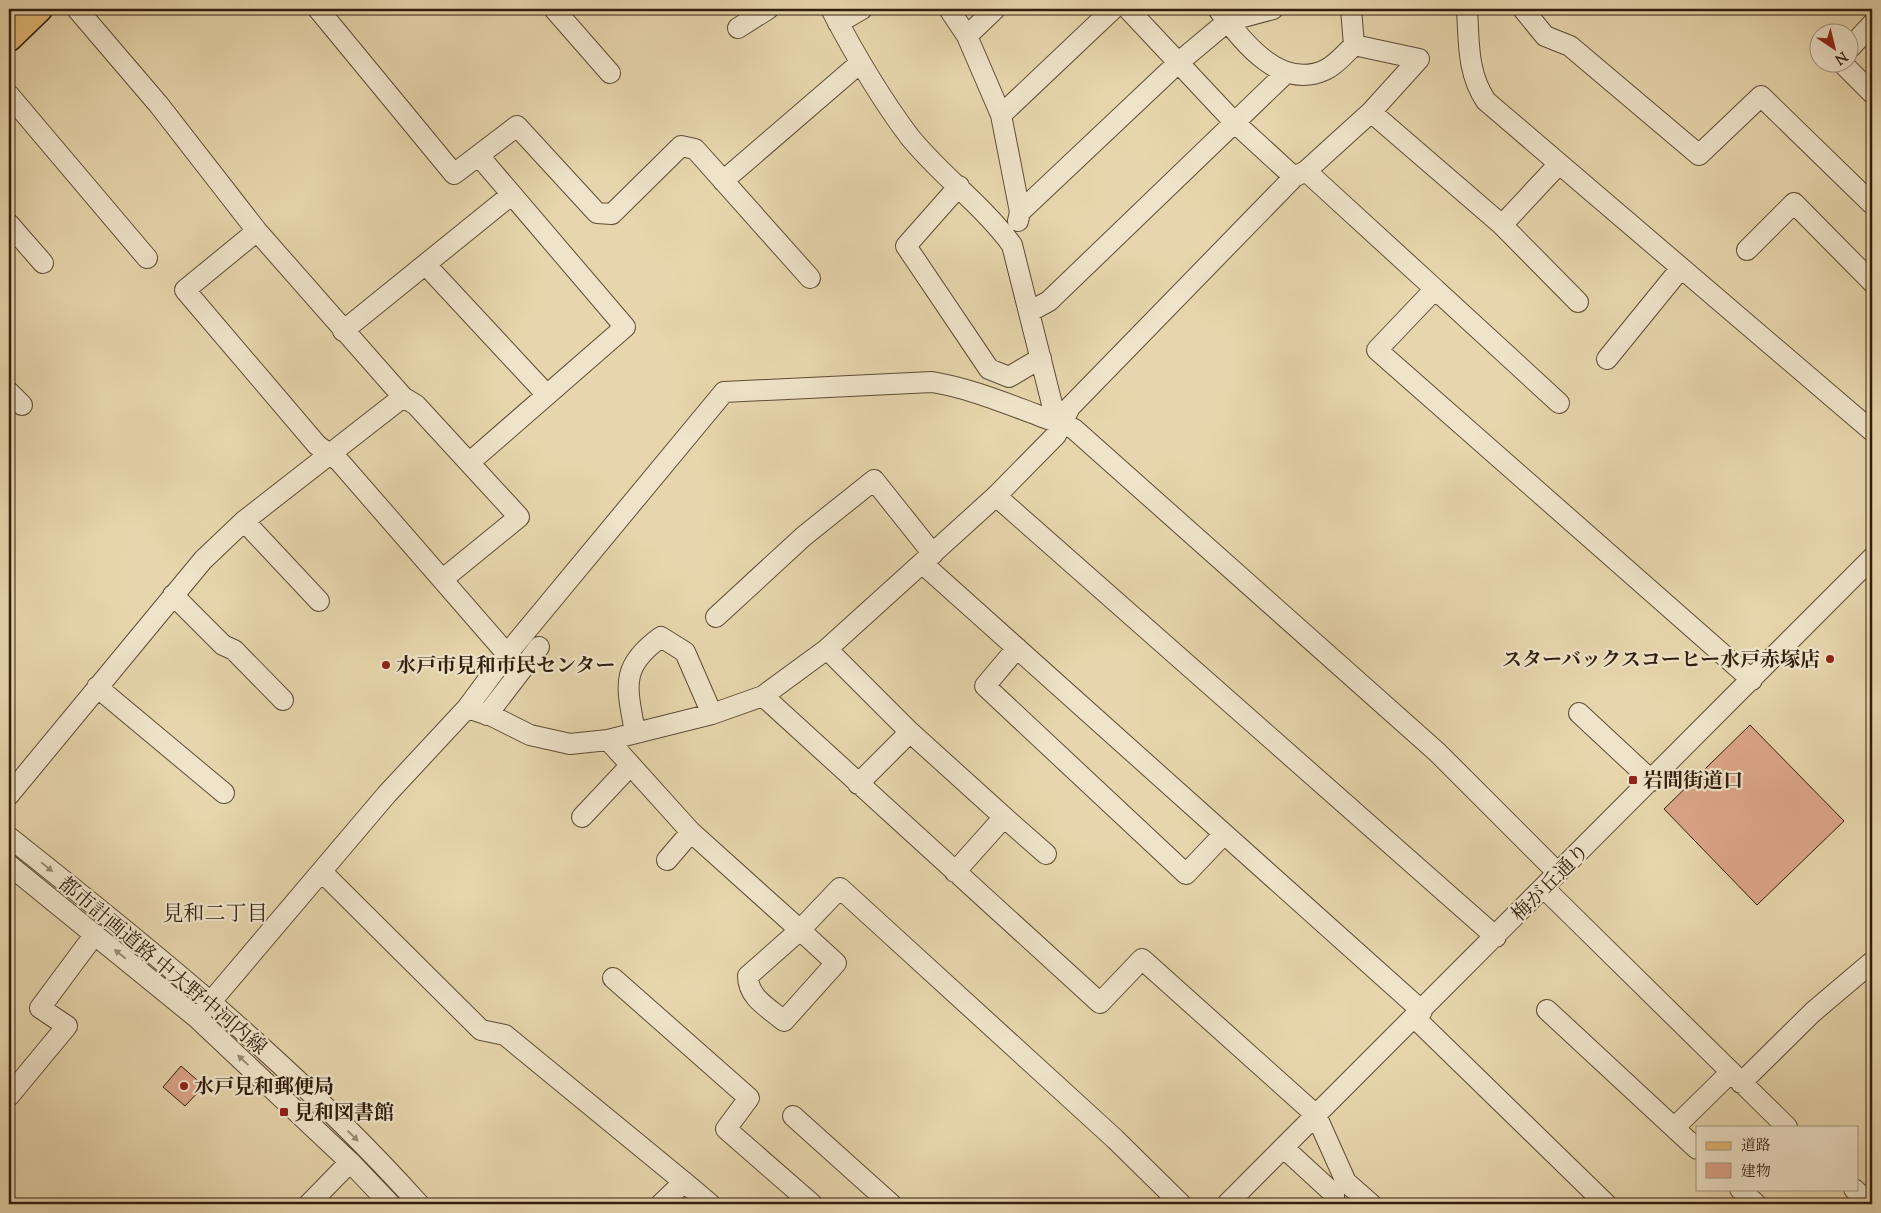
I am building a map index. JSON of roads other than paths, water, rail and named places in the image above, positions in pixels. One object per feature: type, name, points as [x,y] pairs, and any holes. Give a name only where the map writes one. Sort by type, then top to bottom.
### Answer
[{"type":"main road","points":[[9,38],[38,9]]},
{"type":"street","points":[[76,9],[159,105],[257,231],[343,331],[403,397],[416,405],[470,462],[519,517],[443,579]]},
{"type":"street","points":[[554,9],[610,73]]},
{"type":"street","points":[[738,28],[768,9]]},
{"type":"street","points":[[862,9],[835,16],[860,63],[910,137],[998,226],[1012,244],[1052,404],[1063,423]]},
{"type":"street","points":[[949,9],[967,36],[1001,115],[1020,212],[1012,244]]},
{"type":"street","points":[[967,36],[995,9]]},
{"type":"street","points":[[1001,115],[1113,9]]},
{"type":"street","points":[[1128,9],[1234,122],[1300,174],[1435,289],[1559,403]]},
{"type":"street","points":[[1020,212],[1179,62],[1223,15],[1273,9]]},
{"type":"street","points":[[1351,9],[1354,45]]},
{"type":"street","points":[[1467,9],[1470,62],[1477,88],[1486,101],[1558,165],[1872,431]]},
{"type":"street","points":[[1523,9],[1545,36],[1570,46],[1699,155],[1761,96],[1872,204]]},
{"type":"street","points":[[322,10],[454,174],[517,126],[597,213],[612,214],[681,146],[695,148],[810,278]]},
{"type":"street","points":[[1223,15],[1258,57],[1287,72],[1310,74],[1326,69],[1354,45]]},
{"type":"street","points":[[1858,39],[1872,24]]},
{"type":"street","points":[[467,708],[530,735],[570,744],[608,740],[712,714],[763,696],[827,649],[996,496],[1056,435],[1070,407],[1300,174],[1371,112],[1419,59],[1354,45]]},
{"type":"street","points":[[723,181],[860,63]]},
{"type":"street","points":[[1029,312],[1049,301],[1287,72]]},
{"type":"street","points":[[1851,72],[1872,93]]},
{"type":"street","points":[[9,95],[147,258]]},
{"type":"street","points":[[1371,112],[1502,225],[1578,302]]},
{"type":"street","points":[[470,462],[626,327],[479,156]]},
{"type":"street","points":[[1502,225],[1558,165]]},
{"type":"street","points":[[959,186],[906,246],[989,369],[1009,377],[1041,358]]},
{"type":"street","points":[[343,331],[511,195]]},
{"type":"street","points":[[1747,250],[1794,203],[1872,282]]},
{"type":"street","points":[[9,224],[43,262]]},
{"type":"street","points":[[257,231],[184,290],[317,445],[339,461],[507,654]]},
{"type":"street","points":[[426,264],[547,395]]},
{"type":"street","points":[[1607,359],[1681,268]]},
{"type":"street","points":[[1435,289],[1377,350],[1752,680]]},
{"type":"street","points":[[197,1018],[387,794],[467,708],[507,654],[724,392],[932,382],[962,387],[1063,423],[1074,429],[1437,752],[1558,874]]},
{"type":"street","points":[[9,796],[203,560],[244,521],[403,397]]},
{"type":"street","points":[[716,617],[804,536],[874,480],[928,559],[1017,648],[1224,834],[1418,1014],[1606,1204]]},
{"type":"street","points":[[996,496],[1496,937]]},
{"type":"street","points":[[244,521],[319,601]]},
{"type":"street","name":"梅が丘通り","points":[[1227,1204],[1652,781],[1872,558]]},
{"type":"street","points":[[173,595],[223,645],[234,650],[282,700]]},
{"type":"street","points":[[635,732],[628,691],[629,672],[644,649],[661,637],[685,652],[712,714]]},
{"type":"street","points":[[487,715],[539,647]]},
{"type":"street","points":[[1017,648],[985,686],[1186,874],[1224,834]]},
{"type":"street","points":[[827,649],[910,732],[1046,854]]},
{"type":"street","points":[[97,687],[224,793]]},
{"type":"street","points":[[763,696],[1100,1003],[1142,959],[1316,1115],[1346,1182],[1371,1204]]},
{"type":"street","points":[[1579,713],[1652,781]]},
{"type":"street","points":[[858,784],[910,732]]},
{"type":"street","points":[[608,740],[691,832],[800,930],[836,963],[784,1021],[753,996],[748,986],[748,976],[800,930],[840,888],[1107,1132],[1181,1204]]},
{"type":"street","points":[[582,817],[630,766]]},
{"type":"street","points":[[955,872],[1004,817]]},
{"type":"street","points":[[667,860],[691,832]]},
{"type":"street","name":"都市計画道路 中大野中河内線","points":[[9,837],[212,1002],[310,1093],[419,1204]]},
{"type":"street","name":"都市計画道路 中大野中河内線","points":[[9,866],[197,1018],[350,1162],[390,1204]]},
{"type":"street","points":[[322,872],[482,1030],[506,1035],[710,1204]]},
{"type":"street","points":[[1544,888],[1735,1078],[1786,1126]]},
{"type":"street","points":[[9,1096],[67,1026],[40,1008],[95,934]]},
{"type":"street","points":[[1675,1127],[1872,962]]},
{"type":"street","points":[[612,978],[749,1098],[726,1128],[812,1204]]},
{"type":"street","points":[[1547,1010],[1696,1148]]},
{"type":"street","points":[[793,1116],[891,1204]]},
{"type":"street","points":[[1284,1148],[1334,1194],[1334,1204]]},
{"type":"street","points":[[309,1204],[350,1162]]},
{"type":"street","points":[[661,1204],[684,1182]]},
{"type":"street","points":[[1741,1190],[1756,1204]]},
{"type":"street","points":[[1855,1190],[1870,1204]]},
{"type":"place","name":"スターバックスコーヒー水戸赤塚店","points":[[1830,659]]},
{"type":"place","name":"水戸市見和市民センター","points":[[386,665]]},
{"type":"place","name":"岩間街道口","points":[[1633,780]]},
{"type":"place","name":"水戸見和郵便局","points":[[184,1086]]},
{"type":"place","name":"見和図書館","points":[[284,1112]]},
{"type":"district","name":"見和二丁目","points":[[215,913]]}]
